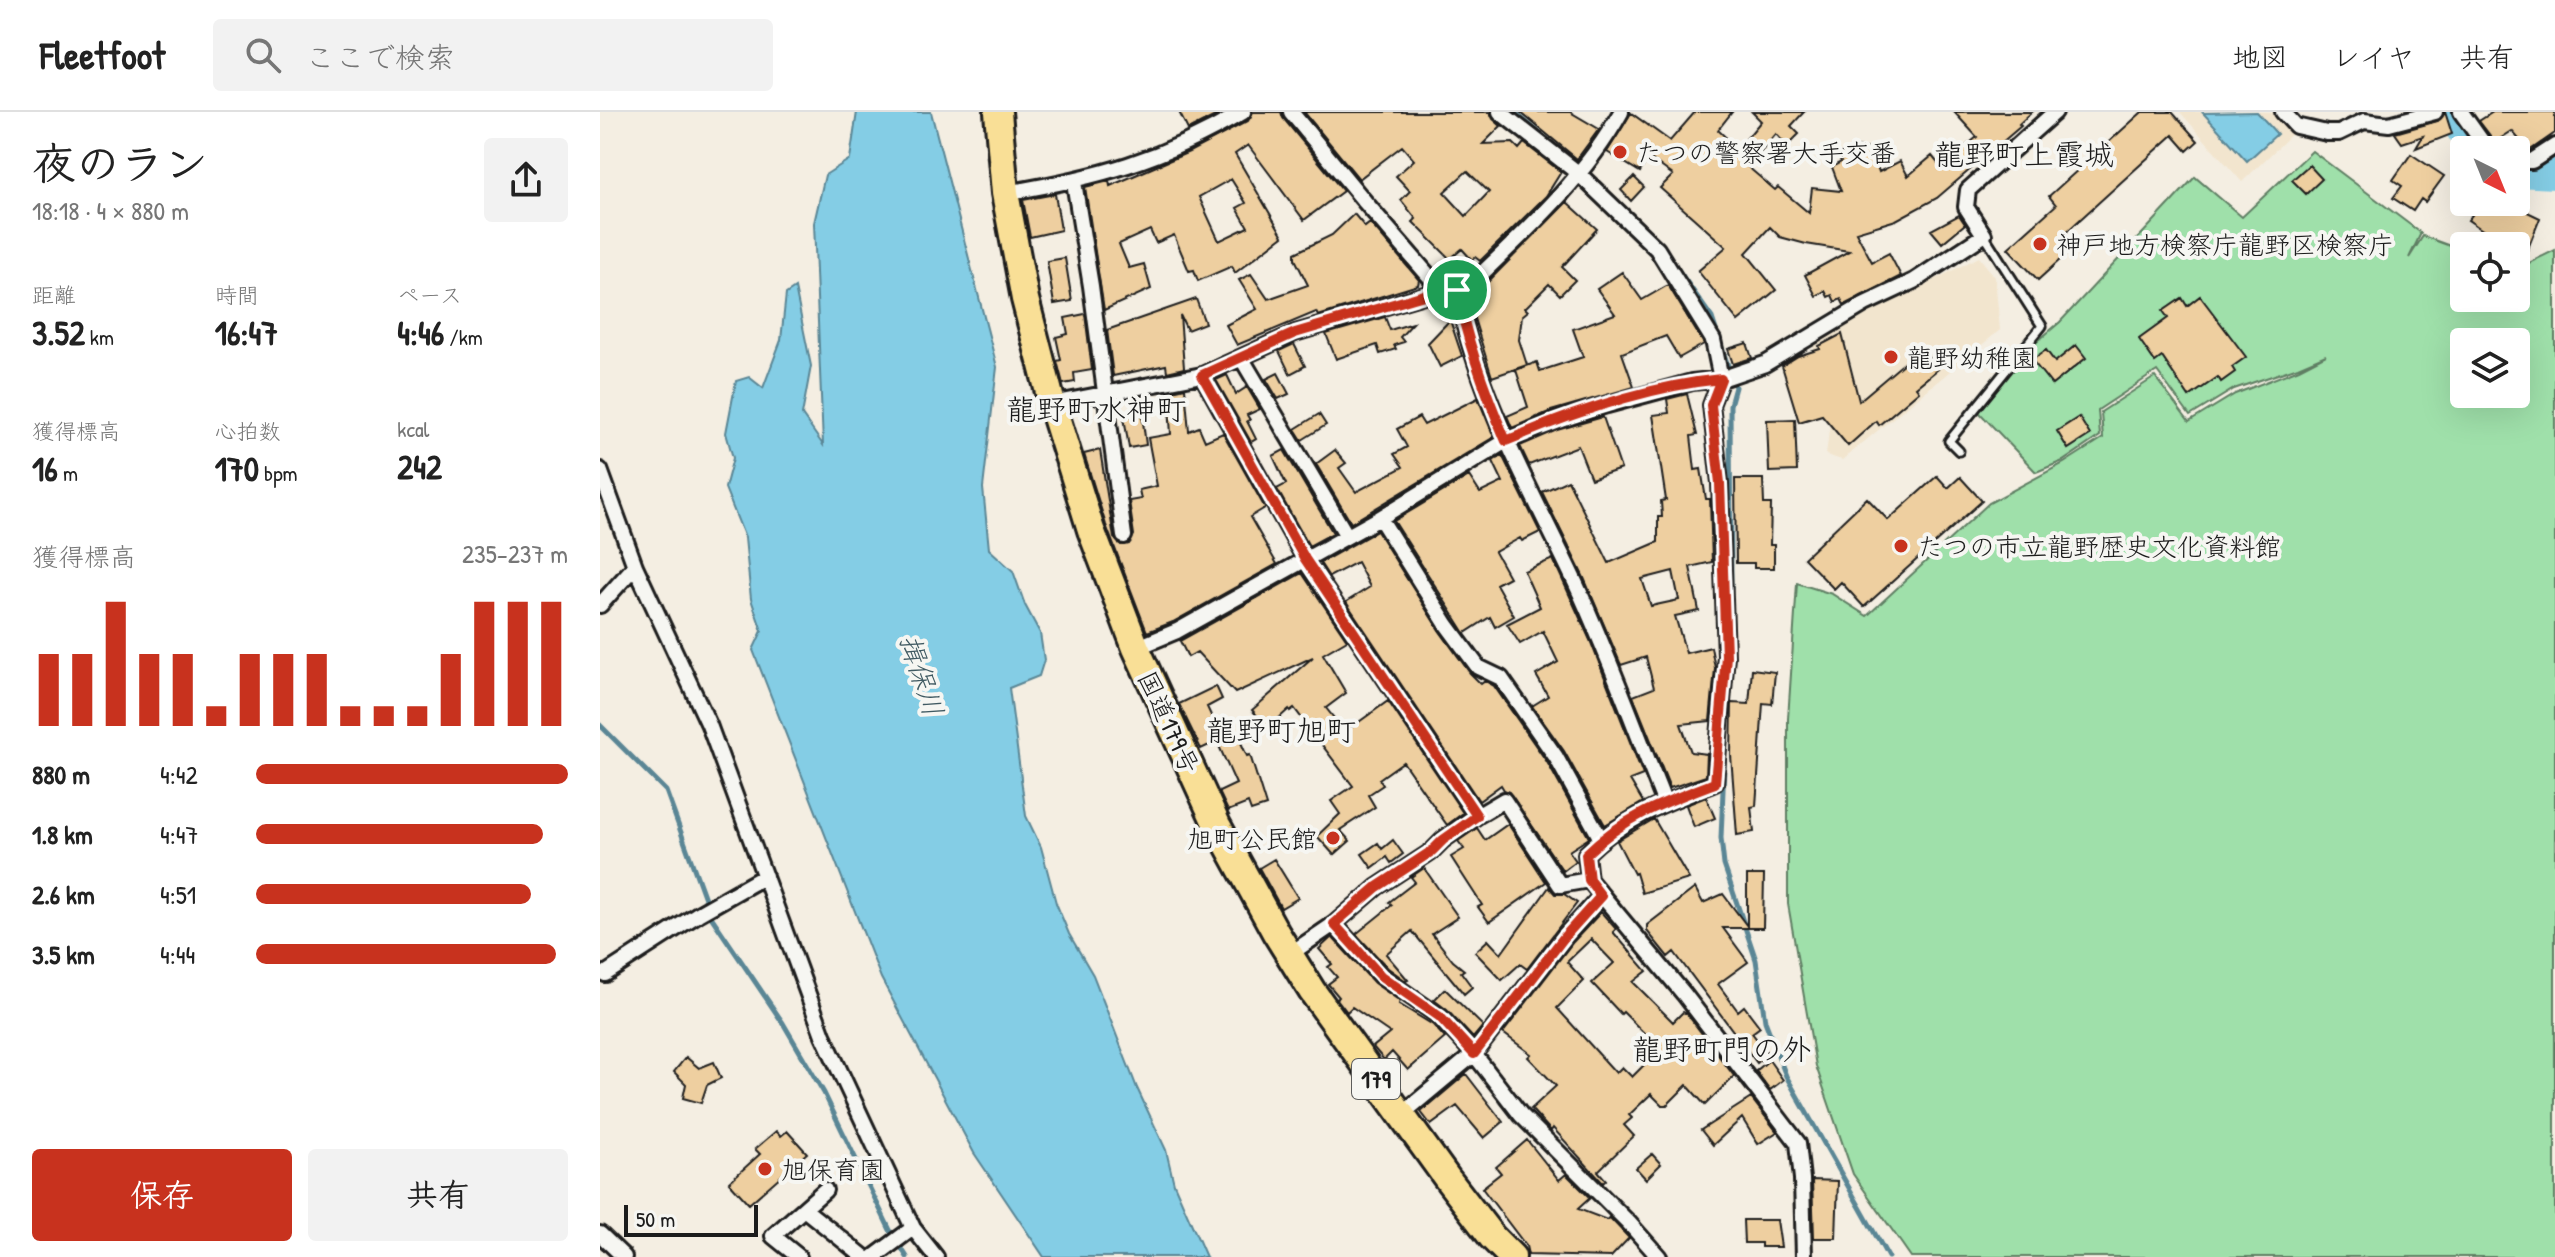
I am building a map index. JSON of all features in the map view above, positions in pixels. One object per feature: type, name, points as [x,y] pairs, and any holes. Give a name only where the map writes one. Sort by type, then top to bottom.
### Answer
[{"type":"highway","name":"国道179号","points":[[998,112],[1005,193],[1025,299],[1052,404],[1091,530],[1136,648],[1217,825],[1252,892],[1312,991],[1492,1237],[1512,1257]]},
{"type":"street","points":[[1005,193],[1074,182],[1163,153],[1243,112]]},
{"type":"street","points":[[1291,112],[1441,290]]},
{"type":"street","points":[[1500,112],[1582,169],[1657,249],[1713,340],[1721,379],[1711,405],[1720,483],[1726,656],[1715,783],[1664,801],[1626,821],[1586,854],[1589,880],[1684,994],[1798,1143],[1804,1257]]},
{"type":"street","points":[[1052,404],[1202,375],[1295,333],[1441,290],[1457,290],[1472,283],[1545,211],[1582,169],[1621,112]]},
{"type":"street","points":[[2283,112],[2296,126],[2339,133],[2364,121],[2389,124],[2435,112]]},
{"type":"street","points":[[2461,112],[2478,136]]},
{"type":"street","points":[[1136,648],[1177,631],[1380,518],[1506,441],[1554,421],[1607,405],[1692,382],[1721,379],[1765,364],[1865,304],[1914,281],[1984,235],[1966,207],[1968,190],[2046,115]]},
{"type":"street","points":[[2530,161],[2555,146]]},
{"type":"street","points":[[1074,182],[1124,536]]},
{"type":"street","points":[[1457,290],[1482,385],[1576,585],[1664,801]]},
{"type":"street","points":[[1242,359],[1347,536]]},
{"type":"street","points":[[1202,375],[1305,559],[1477,816]]},
{"type":"street","points":[[600,470],[635,566],[709,725],[823,1035],[913,1228],[936,1257]]},
{"type":"street","points":[[1380,518],[1447,625],[1478,667],[1501,678],[1556,757],[1601,839]]},
{"type":"street","points":[[600,605],[635,566]]},
{"type":"street","points":[[1290,954],[1334,924],[1377,887],[1504,800],[1560,885],[1589,880]]},
{"type":"street","points":[[605,974],[714,904],[765,876]]},
{"type":"street","points":[[1402,1114],[1474,1054],[1565,936],[1601,896]]},
{"type":"street","points":[[1334,924],[1381,976],[1440,1017],[1474,1054],[1521,1115],[1659,1257]]},
{"type":"street","points":[[799,1257],[773,1236],[825,1190]]},
{"type":"street","points":[[804,1209],[864,1257]]},
{"type":"street","points":[[878,1253],[913,1228]]},
{"type":"street","points":[[600,1234],[624,1257]]},
{"type":"lane","points":[[1959,451],[1949,441],[2042,326],[1984,235]]},
{"type":"shaded area","points":[[2180,112],[2274,112],[2294,132],[2242,182]]},
{"type":"shaded area","name":"龍野幼稚園","points":[[1979,257],[1995,277],[2000,330],[1842,460],[1826,455],[1831,414],[1812,342]]},
{"type":"green space","points":[[2312,151],[2421,233],[2409,258],[2423,236],[2450,246],[2450,312],[2530,312],[2530,262],[2555,250],[2555,1257],[1911,1257],[1853,1174],[1816,1066],[1788,904],[1788,719],[1797,583],[1832,594],[1867,616],[1989,503],[2064,463],[2103,438],[2101,412],[2155,377],[2189,422],[2235,394],[2326,355],[2234,389],[2190,416],[2157,371],[2098,410],[2100,436],[2063,461],[2036,472],[1977,410],[2018,358],[2060,322],[2195,177],[2242,217]]},
{"type":"water","name":"揖保川","points":[[857,112],[931,112],[997,367],[983,488],[989,549],[1013,571],[1025,605],[1040,633],[1044,660],[1039,676],[1009,688],[1026,816],[1041,847],[1056,903],[1069,934],[1093,975],[1137,1088],[1166,1150],[1174,1184],[1206,1257],[1044,1257],[974,1153],[881,978],[753,650],[762,631],[751,599],[745,538],[725,488],[733,458],[726,433],[736,381],[749,377],[763,388],[781,340],[786,294],[795,288],[811,366],[802,415],[823,445],[814,223],[825,175],[850,159]]},
{"type":"water","points":[[2257,112],[2277,134],[2247,161],[2203,113]]},
{"type":"building","points":[[1179,112],[1223,112],[1188,130]]},
{"type":"building","points":[[1253,112],[1281,112],[1343,191],[1304,220],[1248,145],[1235,154],[1283,236],[1235,273],[1232,266],[1198,281],[1194,270],[1189,271],[1174,235],[1156,243],[1150,230],[1119,244],[1129,268],[1144,264],[1151,289],[1104,310],[1085,187],[1109,181],[1110,186],[1189,152],[1248,121]],"holes":[[[1231,179],[1246,203],[1237,208],[1248,227],[1219,241],[1199,197]]]},
{"type":"building","points":[[1304,112],[1490,112],[1501,126],[1483,144],[1513,143],[1519,149],[1524,143],[1561,172],[1546,196],[1480,261],[1475,257],[1472,260],[1462,249],[1450,259],[1413,222],[1416,219],[1401,200],[1410,191],[1396,176],[1414,160],[1402,146],[1359,179]],"holes":[[[1467,171],[1489,192],[1466,216],[1444,192]]]},
{"type":"building","points":[[1520,112],[1570,112],[1599,129],[1577,159]]},
{"type":"building","points":[[1695,112],[1732,112],[1718,130],[1738,149],[1761,121],[1752,112],[1804,112],[1791,126],[1799,134],[1787,146],[1776,134],[1748,167],[1809,213],[1812,188],[1841,191],[1832,167],[1841,162],[1838,155],[1853,147],[1871,149],[1879,172],[1900,161],[1908,176],[1932,156],[1941,167],[1977,137],[1954,112],[2032,112],[2019,124],[2021,126],[1937,198],[1896,220],[1856,232],[1872,262],[1889,253],[1901,276],[1844,305],[1841,299],[1835,302],[1832,295],[1828,297],[1825,291],[1816,296],[1805,275],[1849,251],[1780,237],[1770,227],[1746,253],[1776,290],[1738,321],[1698,271],[1726,247],[1660,188],[1673,175],[1648,157],[1640,172],[1607,152],[1631,113],[1670,141]]},
{"type":"building","points":[[2142,112],[2172,112],[2198,141],[2187,151],[2173,135],[2063,235],[2074,247],[2038,280],[2008,248],[2056,205],[2049,196]]},
{"type":"building","points":[[2445,112],[2452,134],[2416,148],[2423,136],[2402,143],[2395,133],[2438,121]]},
{"type":"building","points":[[2493,112],[2555,112],[2555,133],[2530,150],[2530,136],[2516,136],[2512,131],[2504,136],[2490,136],[2479,121]]},
{"type":"building","points":[[2411,154],[2444,176],[2425,202],[2421,199],[2413,211],[2393,198],[2402,186],[2393,180]]},
{"type":"building","points":[[2309,165],[2322,179],[2306,194],[2292,180]]},
{"type":"building","points":[[1634,177],[1644,187],[1631,201],[1621,190]]},
{"type":"building","points":[[1055,194],[1061,230],[1030,237],[1023,200]]},
{"type":"building","points":[[1567,202],[1597,229],[1562,267],[1575,280],[1560,295],[1549,284],[1525,308],[1528,311],[1522,316],[1519,340],[1527,365],[1492,377],[1472,312],[1474,296]]},
{"type":"building","points":[[2530,213],[2540,218],[2530,243],[2530,232],[2485,232],[2468,220],[2471,216],[2530,216]]},
{"type":"building","points":[[1354,214],[1365,227],[1370,223],[1419,280],[1418,285],[1318,316],[1316,312],[1237,345],[1226,325],[1257,309],[1239,280],[1251,274],[1268,299],[1308,285],[1295,253],[1332,235]]},
{"type":"building","points":[[1959,215],[1965,224],[1942,243],[1931,230]]},
{"type":"building","points":[[1065,258],[1072,301],[1054,304],[1047,261]]},
{"type":"building","points":[[1622,272],[1642,300],[1668,285],[1704,344],[1679,358],[1666,336],[1622,353],[1634,387],[1551,411],[1512,428],[1507,416],[1528,407],[1516,370],[1537,362],[1540,371],[1583,357],[1573,329],[1615,314],[1597,289]]},
{"type":"building","points":[[2200,296],[2246,357],[2232,367],[2235,372],[2221,382],[2218,377],[2189,397],[2162,357],[2155,362],[2139,339],[2168,318],[2163,311],[2182,298],[2187,306]]},
{"type":"building","points":[[1196,299],[1205,323],[1187,330],[1180,315],[1184,368],[1167,372],[1166,365],[1113,376],[1107,330]]},
{"type":"building","points":[[1085,314],[1092,370],[1074,373],[1075,382],[1063,384],[1057,361],[1061,360],[1056,337],[1068,334],[1065,318]]},
{"type":"building","points":[[1385,317],[1390,330],[1413,323],[1400,337],[1404,342],[1394,345],[1396,349],[1380,354],[1377,345],[1336,359],[1326,334]]},
{"type":"building","points":[[1450,320],[1462,356],[1440,367],[1428,343]]},
{"type":"building","points":[[1842,334],[1859,401],[1922,349],[1938,369],[1916,387],[1919,391],[1879,425],[1876,421],[1848,446],[1822,415],[1799,422],[1782,366],[1798,356],[1820,349],[1819,346]]},
{"type":"building","points":[[1747,343],[1752,358],[1733,364],[1728,349]]},
{"type":"building","points":[[1294,344],[1305,366],[1290,374],[1279,351]]},
{"type":"building","points":[[2076,345],[2086,358],[2052,385],[2032,360],[2046,350],[2055,362]]},
{"type":"building","points":[[1278,373],[1289,394],[1278,399],[1266,379]]},
{"type":"building","points":[[1227,375],[1236,394],[1247,387],[1260,409],[1247,415],[1256,439],[1251,442],[1216,380]]},
{"type":"building","points":[[1185,388],[1189,431],[1199,427],[1205,441],[1223,433],[1265,508],[1250,517],[1277,564],[1173,622],[1147,632],[1106,525],[1084,454],[1100,450],[1114,538],[1121,545],[1129,544],[1134,535],[1129,501],[1141,499],[1139,490],[1157,486],[1148,438],[1171,434],[1168,392]]},
{"type":"building","points":[[1687,394],[1697,435],[1691,436],[1695,470],[1701,469],[1706,499],[1710,499],[1712,562],[1690,567],[1699,611],[1675,616],[1686,653],[1711,647],[1715,668],[1710,721],[1681,724],[1691,752],[1707,754],[1706,776],[1670,788],[1633,696],[1654,688],[1646,657],[1621,665],[1584,578],[1542,492],[1568,480],[1609,563],[1658,542],[1661,501],[1666,500],[1653,415],[1669,413],[1667,399]],"holes":[[[1673,571],[1679,600],[1651,606],[1642,579]]]},
{"type":"building","points":[[1478,398],[1494,437],[1351,523],[1316,464],[1335,450],[1346,463],[1339,468],[1356,492],[1403,467],[1394,454],[1407,447],[1397,429],[1419,417],[1424,425]]},
{"type":"building","points":[[1142,414],[1146,445],[1129,448],[1124,417]]},
{"type":"building","points":[[1319,414],[1326,425],[1302,440],[1295,429]]},
{"type":"building","points":[[1603,417],[1621,469],[1591,479],[1578,446],[1529,465],[1520,446],[1557,430]]},
{"type":"building","points":[[2079,417],[2090,435],[2068,449],[2057,431]]},
{"type":"building","points":[[1795,419],[1797,471],[1769,472],[1767,420]]},
{"type":"building","points":[[1284,450],[1333,533],[1309,546],[1277,489],[1286,484],[1273,456]]},
{"type":"building","points":[[1502,455],[1540,532],[1522,541],[1520,538],[1495,552],[1509,577],[1496,584],[1514,616],[1495,627],[1490,617],[1465,633],[1394,521],[1469,476],[1480,493],[1503,482],[1493,461]]},
{"type":"building","points":[[1937,476],[1948,488],[1960,477],[1982,501],[1864,607],[1841,582],[1834,589],[1804,558],[1867,498],[1888,520]]},
{"type":"building","points":[[1735,479],[1763,479],[1764,504],[1771,504],[1770,545],[1774,545],[1774,568],[1754,568],[1754,563],[1736,563]]},
{"type":"building","points":[[1377,531],[1470,673],[1481,684],[1485,681],[1494,686],[1547,762],[1589,838],[1569,851],[1576,861],[1563,871],[1501,785],[1479,801],[1346,602],[1370,587],[1357,562],[1329,577],[1320,563]]},
{"type":"building","points":[[1553,559],[1590,640],[1643,775],[1630,780],[1643,802],[1605,825],[1564,751],[1532,706],[1548,696],[1536,675],[1558,662],[1543,631],[1520,644],[1507,624],[1540,607],[1524,571]]},
{"type":"building","points":[[1302,573],[1347,640],[1323,654],[1346,693],[1326,708],[1345,732],[1388,701],[1463,813],[1447,825],[1403,762],[1379,779],[1383,785],[1368,795],[1375,807],[1340,830],[1350,841],[1334,855],[1317,836],[1340,814],[1331,801],[1353,786],[1294,708],[1268,728],[1252,710],[1313,657],[1235,693],[1197,652],[1188,657],[1180,641]]},
{"type":"building","points":[[1752,669],[1775,672],[1772,704],[1763,703],[1756,806],[1751,807],[1754,832],[1737,835],[1731,755],[1732,703],[1749,704]]},
{"type":"building","points":[[1216,686],[1222,699],[1207,707],[1222,739],[1201,749],[1179,704]]},
{"type":"building","points":[[1238,736],[1247,756],[1250,755],[1266,806],[1251,811],[1248,803],[1228,811],[1219,792],[1236,784],[1219,746]]},
{"type":"building","points":[[1706,797],[1715,818],[1694,827],[1686,805]]},
{"type":"building","points":[[1654,819],[1689,879],[1642,893],[1636,873],[1617,841]]},
{"type":"building","points":[[1508,824],[1546,882],[1489,922],[1478,907],[1482,905],[1451,857],[1464,849],[1458,841],[1477,828],[1485,840]]},
{"type":"building","points":[[1393,840],[1403,854],[1391,863],[1387,857],[1372,868],[1362,854],[1378,843],[1382,849]]},
{"type":"building","points":[[1274,859],[1298,898],[1281,908],[1259,868]]},
{"type":"building","points":[[1424,868],[1458,917],[1432,934],[1464,970],[1461,972],[1472,987],[1464,994],[1412,931],[1386,954],[1406,981],[1388,968],[1356,934],[1392,905],[1389,902],[1415,882],[1411,877]]},
{"type":"building","points":[[1747,875],[1764,875],[1763,928],[1723,928],[1748,962],[1718,984],[1738,1011],[1744,1006],[1760,1027],[1752,1033],[1768,1054],[1757,1063],[1674,952],[1668,957],[1647,931],[1647,925],[1695,888],[1703,903],[1723,894],[1747,926]]},
{"type":"building","points":[[1549,887],[1555,894],[1564,894],[1577,903],[1527,969],[1520,964],[1502,980],[1475,952],[1488,940],[1501,954]]},
{"type":"building","points":[[1601,912],[1616,929],[1613,932],[1647,971],[1633,982],[1673,1022],[1683,1012],[1687,1014],[1734,1076],[1705,1105],[1687,1085],[1667,1105],[1662,1105],[1651,1094],[1629,1115],[1632,1118],[1624,1125],[1634,1136],[1598,1171],[1606,1180],[1603,1183],[1553,1128],[1551,1131],[1531,1109],[1556,1086],[1528,1057],[1531,1054],[1503,1033],[1573,942]],"holes":[[[1591,939],[1614,963],[1592,983],[1660,1049],[1632,1077],[1622,1067],[1616,1073],[1557,1008],[1584,981],[1567,962]]]},
{"type":"building","points":[[1332,937],[1374,983],[1400,1001],[1399,1004],[1433,1025],[1445,1038],[1408,1070],[1392,1052],[1384,1060],[1373,1047],[1390,1033],[1352,1007],[1347,1012],[1328,984],[1337,977],[1328,967],[1332,964],[1319,949]]},
{"type":"building","points":[[1445,989],[1483,1026],[1473,1038],[1434,1000]]},
{"type":"building","points":[[686,1057],[699,1068],[714,1062],[721,1078],[707,1085],[701,1103],[683,1098],[686,1084],[674,1072]]},
{"type":"building","points":[[1769,1060],[1783,1080],[1770,1090],[1756,1071]]},
{"type":"building","points":[[1466,1074],[1503,1122],[1484,1138],[1457,1106],[1431,1125],[1421,1112]]},
{"type":"building","points":[[1751,1098],[1777,1132],[1758,1144],[1742,1118],[1713,1145],[1701,1130]]},
{"type":"building","points":[[776,1131],[781,1136],[787,1131],[807,1153],[749,1204],[729,1182],[760,1154],[755,1149]]},
{"type":"building","points":[[1527,1140],[1559,1180],[1566,1174],[1590,1198],[1578,1209],[1607,1220],[1609,1217],[1629,1238],[1611,1257],[1528,1255],[1526,1246],[1482,1188],[1501,1173],[1496,1167]]},
{"type":"building","points":[[1652,1154],[1661,1164],[1646,1179],[1636,1168]]},
{"type":"building","points":[[1812,1180],[1838,1181],[1836,1238],[1814,1238]]},
{"type":"building","points":[[1743,1220],[1777,1220],[1781,1247],[1744,1243]]},
{"type":"waterway","points":[[1514,112],[1572,160]]},
{"type":"waterway","points":[[2452,112],[2466,136]]},
{"type":"waterway","points":[[2530,172],[2555,173]]},
{"type":"waterway","points":[[1606,191],[1636,220]]},
{"type":"waterway","points":[[1674,264],[1712,318],[1735,387],[1730,405],[1731,589]]},
{"type":"waterway","points":[[600,725],[666,791],[712,918],[783,1023],[824,1093],[890,1230],[907,1257]]},
{"type":"waterway","points":[[1725,743],[1721,838],[1724,865],[1756,960],[1765,1021],[1786,1076],[1888,1257]]},
{"type":"place","name":"たつの警察署大手交番","points":[[1620,152]]},
{"type":"place","name":"神戸地方検察庁龍野区検察庁","points":[[2040,244]]},
{"type":"place","name":"龍野幼稚園","points":[[1891,357]]},
{"type":"place","name":"たつの市立龍野歴史文化資料館","points":[[1901,546]]},
{"type":"place","name":"旭町公民館","points":[[1333,838]]},
{"type":"place","name":"旭保育園","points":[[765,1169]]},
{"type":"district","name":"龍野町上霞城","points":[[2024,154]]},
{"type":"district","name":"龍野町水神町","points":[[1096,409]]},
{"type":"district","name":"龍野町旭町","points":[[1281,730]]},
{"type":"district","name":"龍野町門の外","points":[[1722,1049]]},
{"type":"route","points":[[1441,290],[1457,290],[1482,385],[1506,441],[1554,421],[1607,405],[1692,382],[1721,379],[1711,405],[1720,483],[1726,656],[1715,783],[1664,801],[1626,821],[1586,854],[1589,880],[1601,896],[1565,936],[1474,1054],[1440,1017],[1381,976],[1334,924],[1377,887],[1432,851],[1477,816],[1305,559],[1202,375],[1295,333],[1441,290]]}]
